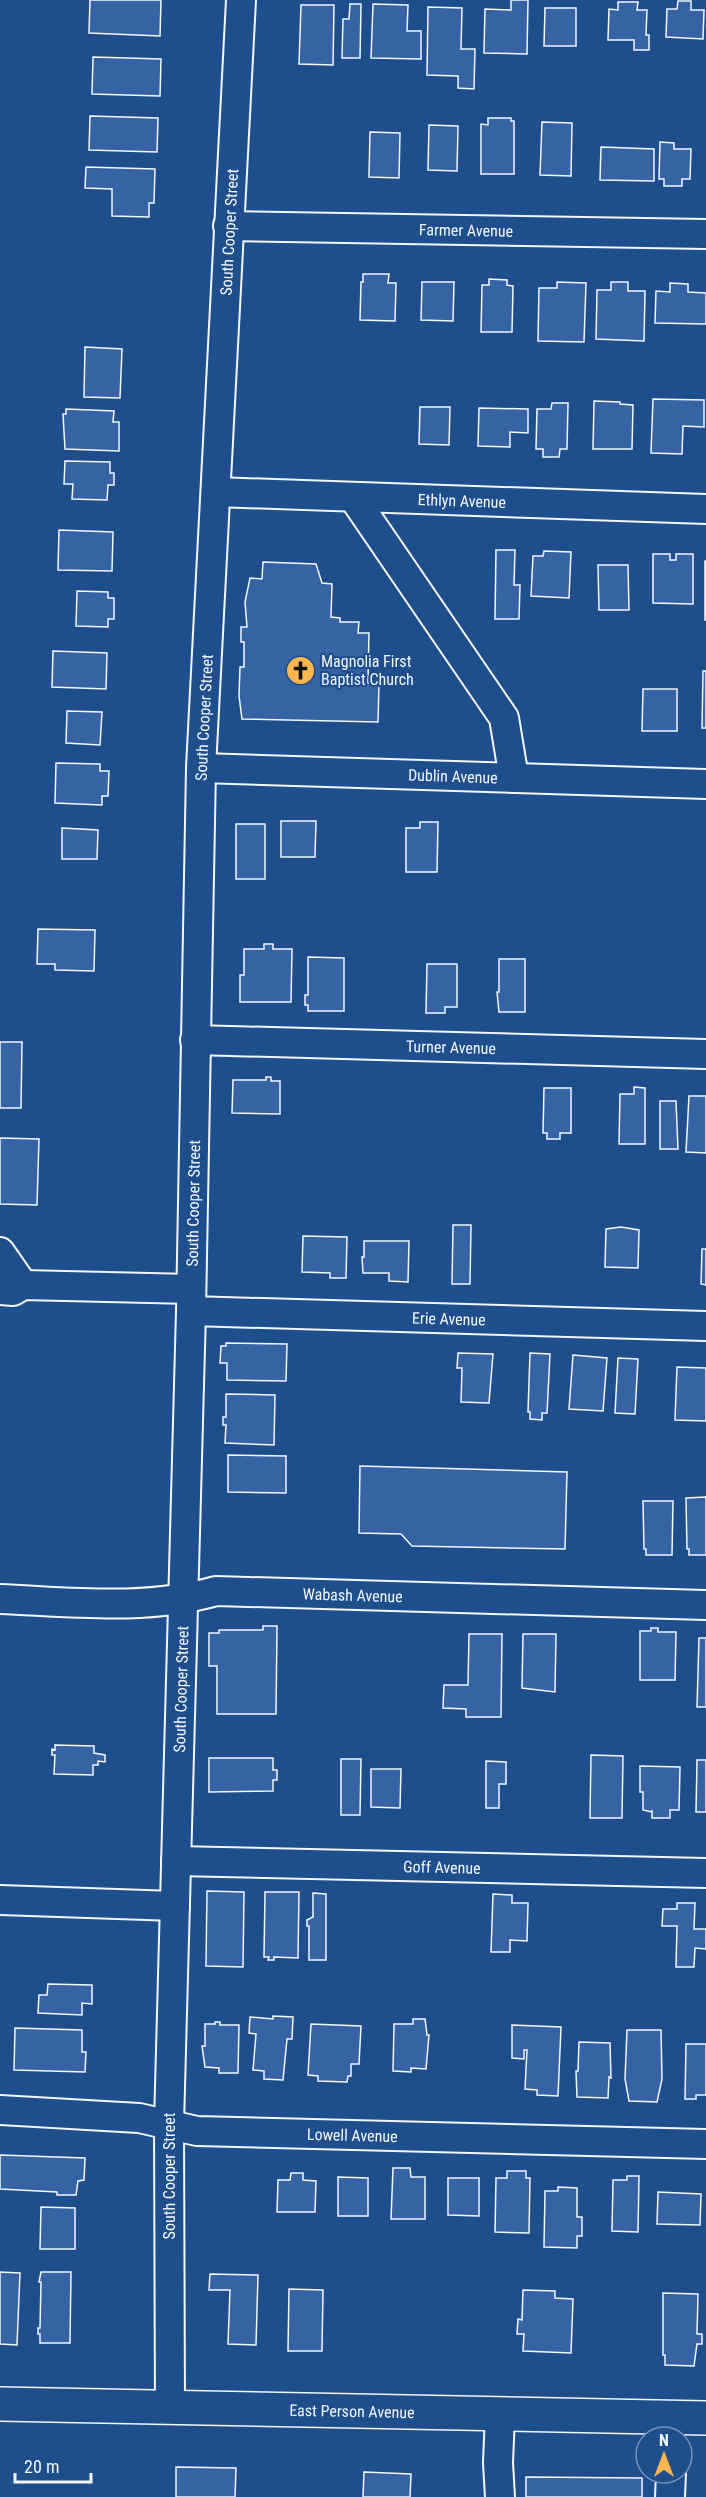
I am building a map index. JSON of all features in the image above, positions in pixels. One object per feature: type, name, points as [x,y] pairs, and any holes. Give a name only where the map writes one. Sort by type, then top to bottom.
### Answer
[{"type":"main road","name":"East Person Avenue","points":[[0,2404],[500,2414],[646,2425]]},
{"type":"main road","name":"East Person Avenue","points":[[680,2425],[706,2418]]},
{"type":"street","name":"South Cooper Street","points":[[170,2409],[169,2124],[191,1300],[201,768],[241,0]]},
{"type":"street","name":"Farmer Avenue","points":[[228,226],[706,234]]},
{"type":"street","name":"Ethlyn Avenue","points":[[216,492],[706,509]]},
{"type":"street","points":[[353,497],[504,718],[514,778]]},
{"type":"street","name":"Dublin Avenue","points":[[201,768],[706,784]]},
{"type":"street","name":"Turner Avenue","points":[[195,1040],[706,1054]]},
{"type":"street","points":[[0,1252],[11,1288]]},
{"type":"street","name":"Erie Avenue","points":[[11,1288],[191,1300],[706,1326]]},
{"type":"street","name":"Wabash Avenue","points":[[0,1599],[141,1604],[182,1600],[216,1591],[706,1605]]},
{"type":"street","name":"Goff Avenue","points":[[176,1861],[706,1873]]},
{"type":"street","points":[[0,1900],[174,1906]]},
{"type":"street","name":"Lowell Avenue","points":[[0,2110],[139,2118],[197,2131],[706,2144]]},
{"type":"street","points":[[500,2414],[498,2463],[500,2497]]},
{"type":"building","points":[[90,0],[161,0],[160,36],[89,33]]},
{"type":"building","points":[[511,0],[528,0],[527,54],[484,53],[485,9],[511,10]]},
{"type":"building","points":[[678,1],[691,1],[691,10],[704,10],[703,39],[666,37],[667,9],[677,9]]},
{"type":"building","points":[[618,2],[638,2],[637,10],[647,10],[646,35],[649,35],[649,50],[634,50],[634,40],[608,40],[609,9],[618,10]]},
{"type":"building","points":[[350,4],[361,4],[360,58],[342,58],[343,19],[349,19]]},
{"type":"building","points":[[373,4],[408,5],[407,31],[421,31],[421,59],[371,58]]},
{"type":"building","points":[[301,5],[334,5],[333,65],[299,64]]},
{"type":"building","points":[[428,7],[462,8],[461,49],[475,49],[474,89],[458,88],[458,76],[427,75]]},
{"type":"building","points":[[545,8],[576,8],[576,46],[544,46]]},
{"type":"building","points":[[93,57],[161,59],[160,96],[92,94]]},
{"type":"building","points":[[90,116],[158,118],[157,152],[89,150]]},
{"type":"building","points":[[488,118],[511,118],[511,121],[514,121],[514,174],[481,174],[481,124],[488,125]]},
{"type":"building","points":[[542,122],[572,123],[571,176],[540,175]]},
{"type":"building","points":[[429,125],[458,126],[457,171],[428,170]]},
{"type":"building","points":[[370,132],[400,133],[399,178],[369,177]]},
{"type":"building","points":[[660,142],[674,143],[674,149],[691,149],[690,179],[682,179],[682,186],[664,186],[664,179],[659,179]]},
{"type":"building","points":[[601,147],[654,149],[654,181],[600,180]]},
{"type":"building","points":[[86,167],[155,169],[154,203],[149,203],[149,217],[112,216],[112,189],[85,188]]},
{"type":"building","points":[[363,274],[389,274],[388,283],[396,283],[395,321],[360,320]]},
{"type":"building","points":[[489,279],[507,280],[507,285],[513,286],[512,332],[481,332],[482,285],[489,285]]},
{"type":"building","points":[[422,282],[454,282],[453,321],[421,320]]},
{"type":"building","points":[[557,282],[586,283],[584,342],[538,341],[539,288],[557,288]]},
{"type":"building","points":[[611,282],[628,282],[628,291],[645,291],[644,341],[596,339],[597,290],[611,290]]},
{"type":"building","points":[[670,283],[688,284],[688,292],[706,293],[706,324],[655,323],[656,291],[670,292]]},
{"type":"building","points":[[85,347],[122,349],[120,398],[84,397]]},
{"type":"building","points":[[653,399],[704,400],[704,427],[683,426],[682,454],[651,453]]},
{"type":"building","points":[[594,401],[633,405],[632,449],[593,449]]},
{"type":"building","points":[[552,403],[568,403],[567,449],[560,449],[559,457],[543,457],[543,449],[536,449],[537,409],[551,409]]},
{"type":"building","points":[[420,407],[450,407],[449,445],[419,444]]},
{"type":"building","points":[[479,408],[528,409],[528,433],[510,432],[510,447],[478,446]]},
{"type":"building","points":[[66,409],[114,411],[113,422],[119,422],[119,451],[65,449],[63,414],[66,414]]},
{"type":"building","points":[[65,461],[110,462],[110,473],[114,473],[114,485],[108,485],[107,500],[72,499],[73,484],[64,484]]},
{"type":"building","points":[[59,530],[113,532],[112,571],[58,570]]},
{"type":"building","points":[[496,550],[515,550],[514,585],[520,585],[519,619],[495,619]]},
{"type":"building","points":[[544,551],[571,552],[569,598],[531,596],[533,556],[543,556]]},
{"type":"building","points":[[653,554],[670,554],[670,560],[676,560],[676,554],[693,554],[693,604],[653,603]]},
{"type":"building","points":[[706,561],[706,620],[705,620]]},
{"type":"building","points":[[263,562],[316,564],[322,583],[332,584],[331,617],[340,618],[340,622],[359,622],[358,633],[369,633],[368,683],[379,684],[378,722],[242,719],[239,696],[240,667],[244,667],[244,642],[241,642],[241,627],[247,627],[245,602],[250,578],[262,579]]},
{"type":"building","points":[[598,565],[628,565],[629,610],[599,610]]},
{"type":"building","points":[[77,591],[108,592],[108,598],[114,598],[114,619],[108,619],[108,627],[76,626]]},
{"type":"building","points":[[53,651],[107,653],[106,689],[52,687]]},
{"type":"building","points":[[703,671],[706,671],[706,728],[702,728]]},
{"type":"building","points":[[643,689],[677,689],[677,731],[642,731]]},
{"type":"building","points":[[67,711],[102,712],[100,745],[66,743]]},
{"type":"building","points":[[56,763],[100,764],[100,771],[109,771],[108,796],[102,796],[102,805],[55,803]]},
{"type":"building","points":[[281,821],[316,821],[315,857],[281,857]]},
{"type":"building","points":[[420,822],[438,822],[437,872],[406,872],[406,828],[420,828]]},
{"type":"building","points":[[236,824],[265,824],[265,879],[236,879]]},
{"type":"building","points":[[62,828],[98,830],[97,859],[62,859]]},
{"type":"building","points":[[38,929],[95,930],[94,971],[55,970],[55,964],[37,964]]},
{"type":"building","points":[[264,944],[273,944],[273,949],[292,949],[291,1002],[240,1002],[240,975],[244,975],[244,949],[264,949]]},
{"type":"building","points":[[308,957],[344,958],[344,1011],[308,1011],[308,1005],[305,1005],[305,995],[308,995]]},
{"type":"building","points":[[499,959],[525,959],[525,1012],[499,1012],[497,992],[499,992]]},
{"type":"building","points":[[427,964],[457,964],[457,1007],[445,1007],[445,1013],[426,1013]]},
{"type":"building","points":[[0,1042],[22,1042],[21,1108],[0,1108]]},
{"type":"building","points":[[266,1077],[271,1077],[271,1081],[280,1081],[280,1114],[232,1113],[233,1080],[266,1080]]},
{"type":"building","points":[[634,1087],[645,1088],[645,1144],[619,1144],[620,1094],[634,1094]]},
{"type":"building","points":[[544,1088],[571,1088],[571,1133],[560,1133],[560,1139],[547,1139],[547,1133],[543,1133]]},
{"type":"building","points":[[689,1096],[706,1096],[706,1153],[686,1152]]},
{"type":"building","points":[[660,1101],[676,1101],[678,1149],[660,1149]]},
{"type":"building","points":[[0,1138],[39,1139],[37,1205],[0,1204]]},
{"type":"building","points":[[453,1225],[471,1225],[470,1284],[452,1284]]},
{"type":"building","points":[[621,1227],[639,1230],[638,1268],[605,1267],[606,1229]]},
{"type":"building","points":[[303,1236],[347,1237],[346,1278],[330,1278],[330,1273],[302,1272]]},
{"type":"building","points":[[364,1241],[409,1241],[408,1282],[389,1281],[389,1273],[363,1273]]},
{"type":"building","points":[[702,1249],[706,1249],[706,1285],[701,1284]]},
{"type":"building","points":[[226,1343],[287,1344],[286,1381],[227,1380],[227,1363],[220,1363],[221,1346],[226,1346]]},
{"type":"building","points":[[458,1353],[493,1354],[489,1403],[461,1402],[462,1368],[457,1368]]},
{"type":"building","points":[[530,1353],[550,1354],[547,1413],[542,1413],[542,1420],[530,1419],[530,1412],[528,1412]]},
{"type":"building","points":[[573,1355],[607,1358],[603,1411],[569,1409]]},
{"type":"building","points":[[618,1358],[638,1359],[635,1414],[615,1413]]},
{"type":"building","points":[[677,1367],[706,1368],[706,1421],[675,1420]]},
{"type":"building","points":[[226,1394],[275,1395],[274,1445],[225,1443],[226,1425],[223,1425],[223,1417],[226,1417]]},
{"type":"building","points":[[228,1455],[286,1456],[286,1493],[228,1492]]},
{"type":"building","points":[[360,1466],[567,1472],[565,1549],[412,1546],[401,1534],[359,1533]]},
{"type":"building","points":[[706,1497],[706,1555],[689,1555],[686,1498]]},
{"type":"building","points":[[643,1501],[673,1501],[672,1555],[646,1555]]},
{"type":"building","points":[[263,1626],[277,1626],[276,1714],[217,1714],[217,1666],[209,1666],[209,1633],[219,1633],[219,1630],[263,1630]]},
{"type":"building","points":[[651,1628],[658,1628],[658,1632],[676,1632],[675,1680],[640,1680],[640,1631],[651,1631]]},
{"type":"building","points":[[469,1634],[502,1634],[501,1717],[466,1717],[466,1709],[443,1708],[444,1685],[468,1685]]},
{"type":"building","points":[[523,1634],[556,1634],[555,1692],[522,1688]]},
{"type":"building","points":[[699,1638],[706,1638],[706,1707],[697,1707]]},
{"type":"building","points":[[55,1745],[94,1746],[94,1753],[105,1755],[105,1762],[98,1761],[98,1765],[93,1765],[93,1775],[54,1774],[55,1755],[52,1755],[52,1749],[55,1750]]},
{"type":"building","points":[[591,1755],[623,1756],[622,1818],[590,1818]]},
{"type":"building","points":[[209,1758],[273,1758],[273,1770],[277,1770],[277,1780],[273,1780],[273,1791],[209,1792]]},
{"type":"building","points":[[341,1759],[361,1759],[360,1815],[341,1815]]},
{"type":"building","points":[[697,1760],[706,1760],[706,1812],[696,1812]]},
{"type":"building","points":[[486,1761],[506,1762],[506,1784],[499,1784],[499,1808],[486,1808]]},
{"type":"building","points":[[640,1766],[680,1767],[679,1810],[670,1810],[670,1818],[652,1818],[652,1812],[643,1810]]},
{"type":"building","points":[[371,1769],[401,1769],[400,1808],[371,1807]]},
{"type":"building","points":[[207,1891],[244,1892],[243,1967],[206,1966]]},
{"type":"building","points":[[265,1892],[299,1892],[298,1958],[274,1957],[274,1960],[268,1960],[269,1957],[264,1957]]},
{"type":"building","points":[[313,1893],[326,1894],[326,1960],[309,1960],[307,1920],[313,1917]]},
{"type":"building","points":[[493,1894],[512,1895],[512,1903],[528,1903],[527,1941],[510,1940],[510,1952],[491,1952]]},
{"type":"building","points":[[677,1903],[695,1903],[694,1929],[706,1929],[706,1949],[695,1948],[694,1967],[676,1967],[677,1926],[662,1926],[663,1909],[677,1909]]},
{"type":"building","points":[[48,1984],[92,1985],[92,2004],[82,2003],[82,2015],[38,2013],[39,1995],[47,1995]]},
{"type":"building","points":[[273,2016],[293,2017],[292,2039],[287,2039],[283,2080],[264,2079],[264,2071],[253,2070],[256,2034],[249,2033],[250,2017],[273,2019]]},
{"type":"building","points":[[413,2019],[425,2019],[427,2035],[429,2035],[426,2069],[411,2068],[411,2072],[393,2071],[394,2024],[413,2024]]},
{"type":"building","points":[[215,2022],[220,2022],[220,2025],[239,2025],[238,2073],[219,2073],[219,2068],[205,2067],[202,2046],[205,2046],[205,2024],[215,2024]]},
{"type":"building","points":[[311,2024],[361,2026],[359,2064],[351,2064],[351,2076],[348,2076],[347,2082],[318,2081],[318,2076],[308,2075]]},
{"type":"building","points":[[512,2025],[561,2027],[558,2096],[537,2095],[537,2090],[525,2089],[527,2050],[524,2050],[524,2059],[512,2058]]},
{"type":"building","points":[[15,2028],[82,2030],[82,2052],[86,2052],[85,2072],[14,2070]]},
{"type":"building","points":[[627,2030],[661,2030],[662,2079],[657,2102],[629,2101],[625,2079]]},
{"type":"building","points":[[579,2042],[610,2043],[611,2078],[609,2077],[608,2098],[577,2097],[576,2071],[578,2071]]},
{"type":"building","points":[[686,2044],[706,2044],[706,2095],[696,2095],[696,2099],[685,2099]]},
{"type":"building","points":[[0,2155],[85,2158],[84,2180],[78,2181],[76,2195],[0,2189]]},
{"type":"building","points":[[393,2168],[410,2168],[411,2177],[425,2177],[425,2219],[391,2219]]},
{"type":"building","points":[[507,2171],[526,2171],[526,2178],[530,2178],[529,2233],[495,2232],[496,2178],[507,2178]]},
{"type":"building","points":[[291,2173],[303,2173],[303,2180],[316,2181],[315,2212],[277,2212],[278,2180],[290,2180]]},
{"type":"building","points":[[627,2176],[639,2176],[638,2232],[612,2231],[613,2180],[627,2180]]},
{"type":"building","points":[[338,2177],[368,2178],[368,2216],[338,2216]]},
{"type":"building","points":[[448,2178],[479,2178],[479,2216],[448,2215]]},
{"type":"building","points":[[558,2187],[577,2188],[577,2217],[582,2217],[582,2236],[577,2236],[577,2248],[544,2247],[545,2191],[558,2191]]},
{"type":"building","points":[[658,2192],[701,2194],[700,2225],[657,2224]]},
{"type":"building","points":[[41,2207],[75,2208],[75,2249],[40,2249]]},
{"type":"building","points":[[0,2272],[20,2273],[17,2345],[0,2344]]},
{"type":"building","points":[[41,2272],[71,2272],[70,2343],[40,2343],[38,2328],[40,2328],[41,2282],[39,2282]]},
{"type":"building","points":[[210,2274],[258,2275],[256,2345],[228,2344],[230,2290],[209,2290]]},
{"type":"building","points":[[289,2289],[323,2290],[322,2351],[288,2351]]},
{"type":"building","points":[[523,2290],[555,2291],[555,2298],[573,2299],[571,2353],[523,2351],[524,2334],[517,2334],[518,2319],[522,2320]]},
{"type":"building","points":[[663,2293],[698,2294],[697,2334],[702,2334],[702,2344],[697,2344],[694,2366],[665,2365]]},
{"type":"building","points":[[176,2467],[236,2468],[235,2497],[176,2497]]},
{"type":"building","points":[[364,2472],[411,2474],[410,2497],[363,2497]]},
{"type":"building","points":[[526,2477],[634,2478],[634,2485],[642,2485],[642,2497],[526,2497]]},
{"type":"place","name":"Magnolia First Baptist Church","points":[[300,670]]}]
